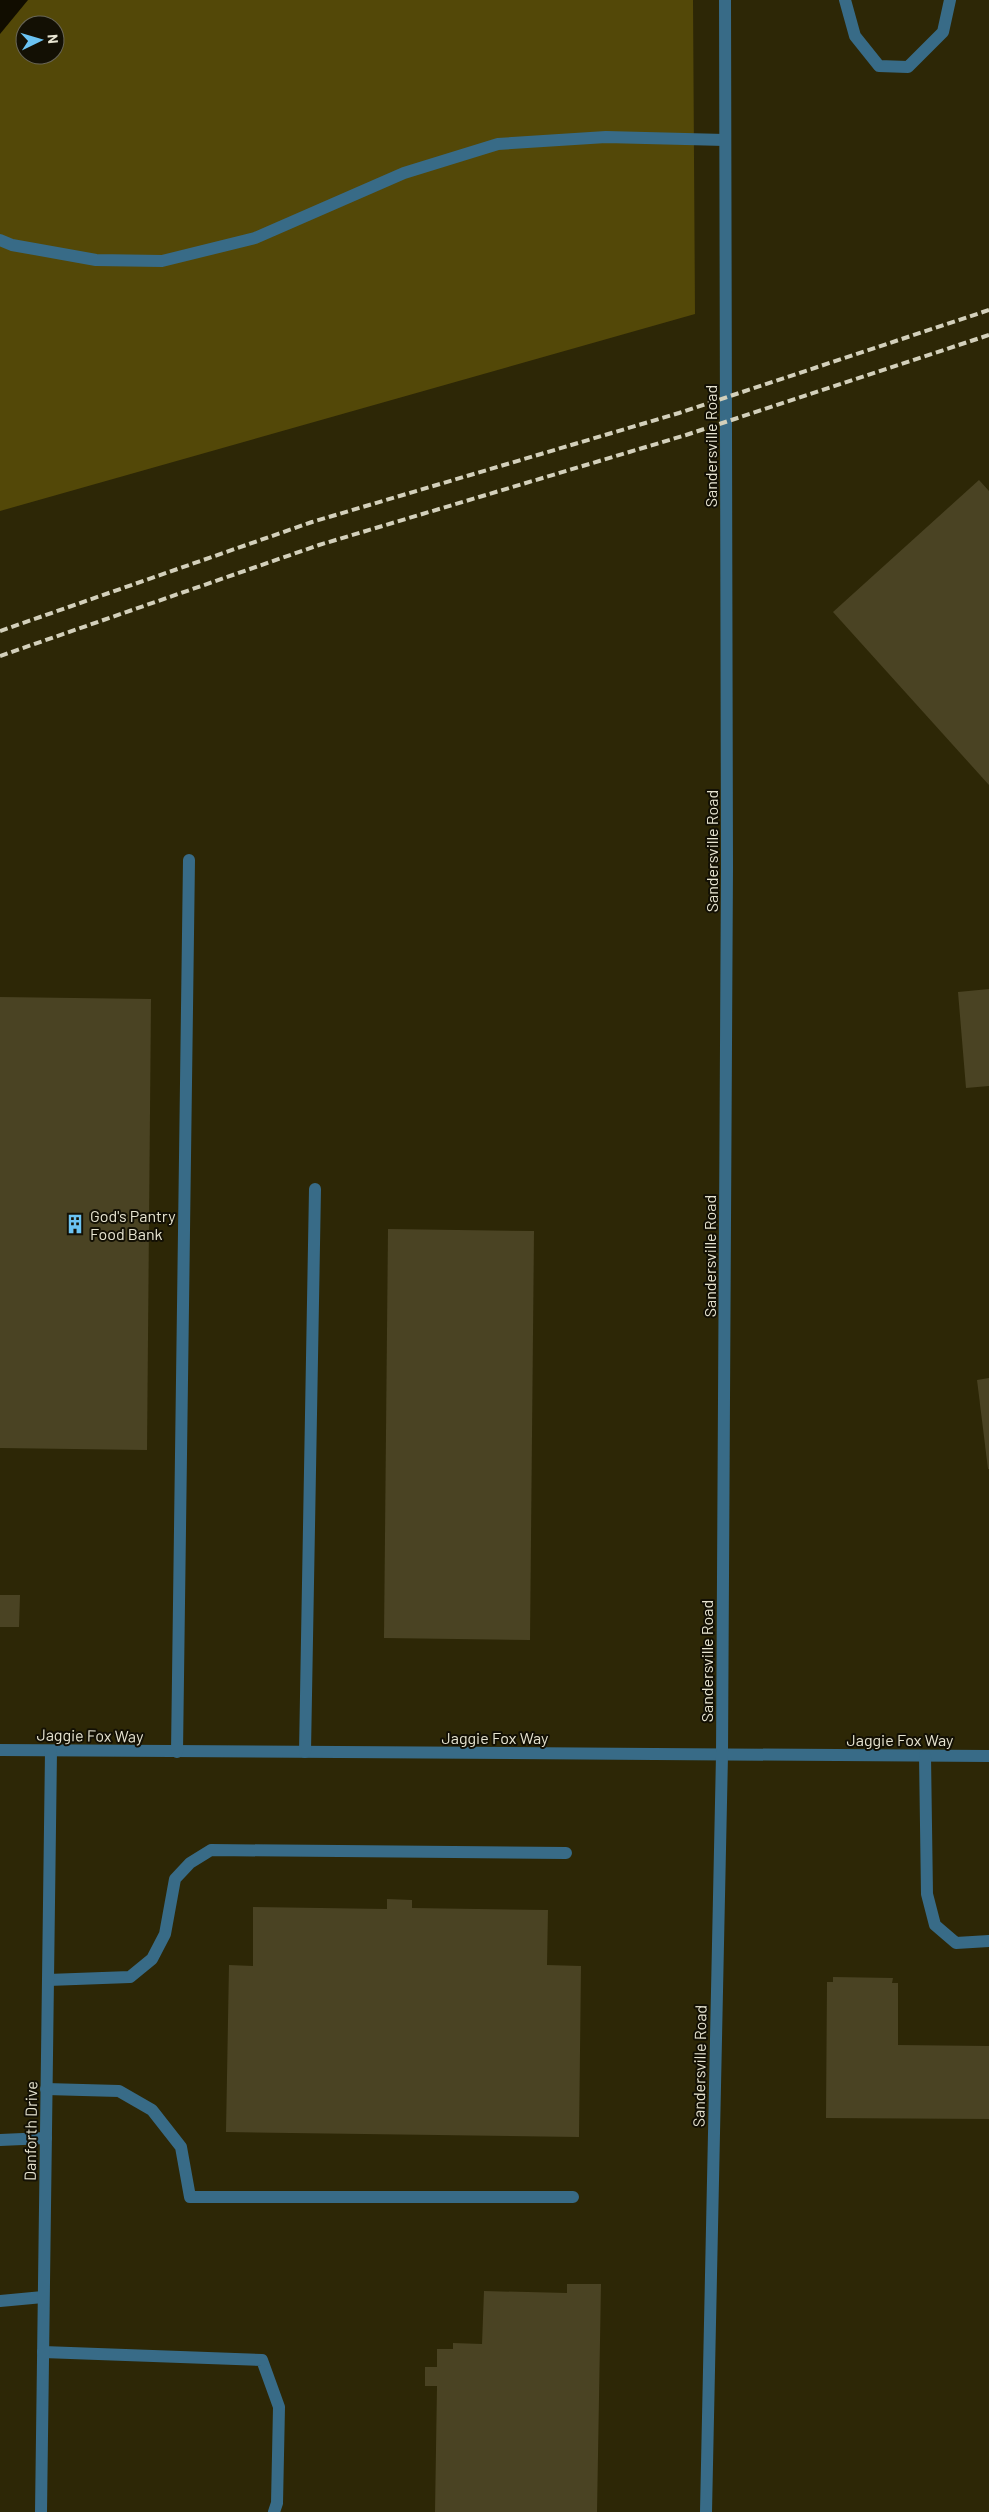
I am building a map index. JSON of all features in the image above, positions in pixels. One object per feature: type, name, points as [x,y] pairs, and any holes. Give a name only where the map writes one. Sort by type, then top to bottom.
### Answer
[{"type":"street","name":"Sandersville Road","points":[[706,2512],[722,1755],[727,867],[725,0]]},
{"type":"street","points":[[845,0],[855,36],[879,66],[908,67],[943,32],[950,0]]},
{"type":"street","points":[[0,240],[12,245],[96,260],[162,261],[255,238],[404,173],[498,144],[606,137],[725,140]]},
{"type":"street","points":[[177,1752],[189,860]]},
{"type":"street","points":[[305,1752],[314,1189]]},
{"type":"street","name":"Jaggie Fox Way","points":[[0,1750],[989,1756]]},
{"type":"street","name":"Danforth Drive","points":[[41,2512],[51,1751]]},
{"type":"street","points":[[925,1756],[927,1894],[935,1925],[956,1943],[989,1941]]},
{"type":"street","points":[[48,1980],[130,1977],[152,1959],[165,1934],[175,1879],[190,1863],[211,1850],[566,1853]]},
{"type":"street","points":[[46,2089],[119,2092],[152,2110],[181,2147],[190,2197],[573,2196]]},
{"type":"street","points":[[0,2140],[46,2138]]},
{"type":"street","points":[[0,2301],[43,2297]]},
{"type":"street","points":[[43,2352],[262,2360],[280,2407],[278,2503],[274,2512]]},
{"type":"shaded area","points":[[0,0],[693,0],[695,314],[0,511]]},
{"type":"shaded area","points":[[0,0],[28,0],[15,15],[0,34]]},
{"type":"building","points":[[979,480],[989,491],[989,785],[833,612]]},
{"type":"building","points":[[989,989],[989,1086],[966,1088],[958,992]]},
{"type":"building","name":"God's Pantry Food Bank","points":[[0,997],[151,999],[147,1450],[0,1448]]},
{"type":"building","points":[[388,1229],[534,1231],[530,1640],[384,1638]]},
{"type":"building","points":[[989,1378],[989,1469],[988,1469],[977,1380]]},
{"type":"building","points":[[0,1595],[20,1595],[19,1627],[0,1627]]},
{"type":"building","points":[[387,1899],[412,1900],[412,1908],[548,1910],[547,1965],[581,1966],[579,2137],[226,2132],[229,1965],[253,1966],[253,1907],[387,1909]]},
{"type":"building","points":[[833,1977],[893,1978],[892,1983],[898,1983],[898,2045],[989,2046],[989,2119],[826,2118],[827,1982],[833,1982]]},
{"type":"building","points":[[567,2284],[601,2284],[597,2512],[435,2512],[437,2386],[425,2386],[425,2367],[437,2367],[437,2349],[453,2349],[453,2343],[482,2344],[484,2291],[567,2293]]},
{"type":"railway","points":[[0,631],[312,522],[679,413],[989,310]]},
{"type":"railway","points":[[0,656],[319,545],[686,435],[989,335]]},
{"type":"place","name":"God's Pantry Food Bank","points":[[75,1224]]}]
